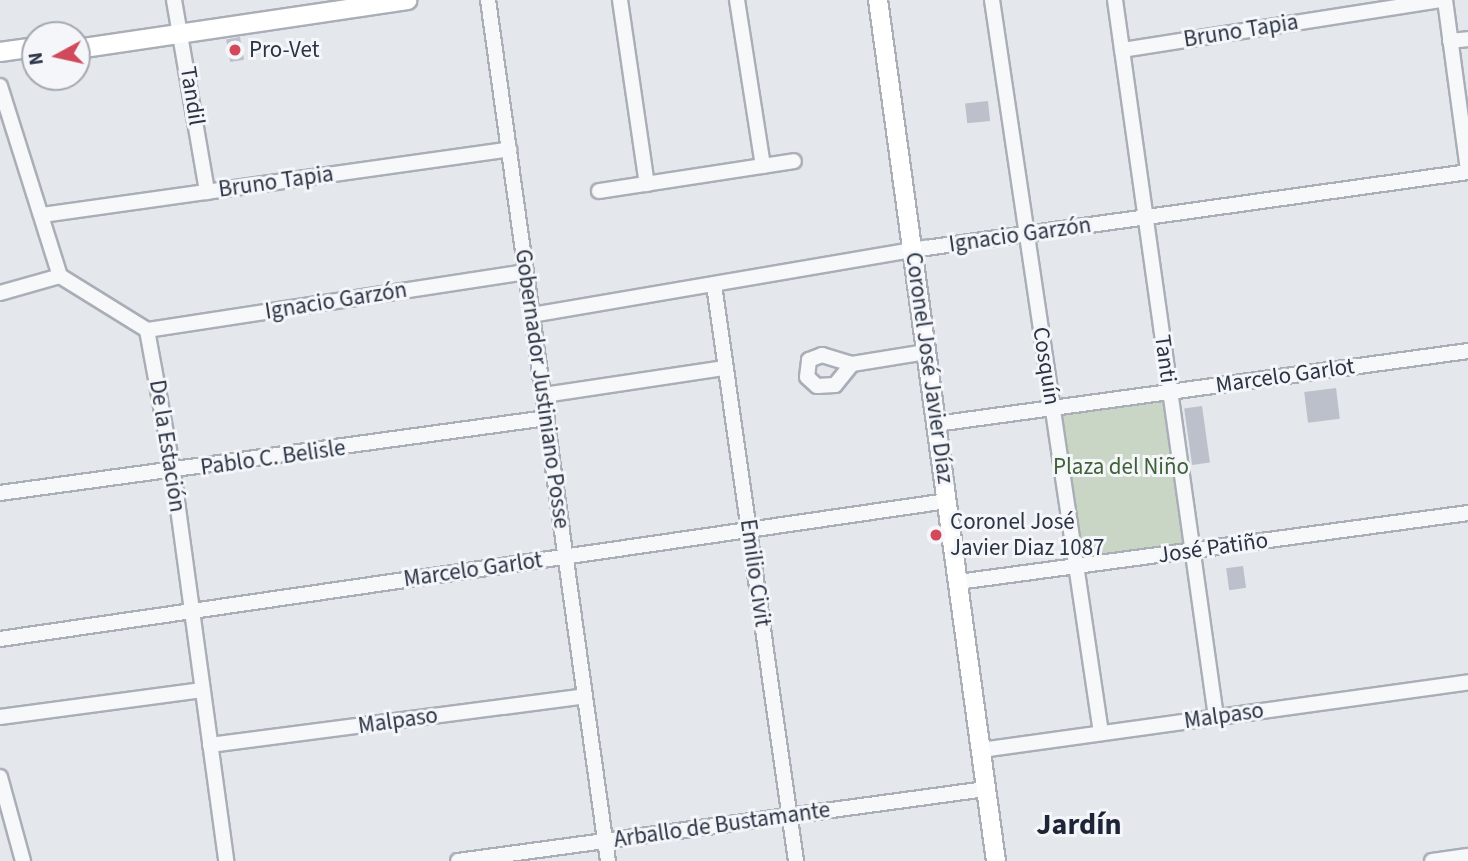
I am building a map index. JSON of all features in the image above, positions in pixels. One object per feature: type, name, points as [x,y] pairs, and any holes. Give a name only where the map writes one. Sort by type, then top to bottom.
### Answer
[{"type":"main road","points":[[91,45],[345,0]]},
{"type":"main road","points":[[91,39],[407,0]]},
{"type":"main road","name":"Coronel José Javier Díaz","points":[[878,0],[996,861]]},
{"type":"main road","points":[[0,52],[21,49]]},
{"type":"main road","points":[[0,60],[21,57]]},
{"type":"street","name":"Tandil","points":[[174,0],[182,29],[207,192]]},
{"type":"street","name":"Gobernador Justiniano Posse","points":[[488,0],[608,861]]},
{"type":"street","points":[[620,0],[647,184]]},
{"type":"street","points":[[737,0],[762,166]]},
{"type":"street","name":"Cosquín","points":[[992,0],[1101,733]]},
{"type":"street","name":"Tanti","points":[[1115,0],[1216,717]]},
{"type":"street","name":"Bruno Tapia","points":[[1122,50],[1444,0]]},
{"type":"street","points":[[1444,0],[1468,172]]},
{"type":"street","points":[[1450,41],[1468,39]]},
{"type":"street","points":[[0,86],[60,276],[147,330]]},
{"type":"street","name":"Bruno Tapia","points":[[42,215],[509,149]]},
{"type":"street","points":[[600,191],[794,162]]},
{"type":"street","name":"Ignacio Garzón","points":[[532,315],[912,250],[1468,172]]},
{"type":"street","name":"Ignacio Garzón","points":[[147,330],[526,272]]},
{"type":"street","points":[[0,293],[60,276]]},
{"type":"street","name":"Emilio Civit","points":[[714,285],[796,861]]},
{"type":"street","name":"De la Estación","points":[[147,330],[173,472],[226,861]]},
{"type":"street","name":"Marcelo Garlot","points":[[936,424],[1468,351]]},
{"type":"street","points":[[852,364],[926,352]]},
{"type":"street","points":[[544,395],[725,368]]},
{"type":"street","name":"Pablo C. Belisle","points":[[0,493],[173,472],[547,418]]},
{"type":"street","name":"Marcelo Garlot","points":[[0,639],[947,502]]},
{"type":"street","name":"José Patiño","points":[[958,583],[1468,513]]},
{"type":"street","name":"Malpaso","points":[[981,750],[1468,682]]},
{"type":"street","points":[[0,717],[202,690]]},
{"type":"street","name":"Malpaso","points":[[210,746],[585,696]]},
{"type":"street","points":[[0,777],[23,861]]},
{"type":"street","name":"Arballo de Bustamante","points":[[458,861],[986,789]]},
{"type":"street","points":[[1432,861],[1468,856]]},
{"type":"green space","name":"Plaza del Niño","points":[[1170,392],[1192,551],[1076,568],[1053,408]]},
{"type":"building","name":"Pro-Vet","points":[[240,37],[244,60],[230,62],[226,39]]},
{"type":"building","points":[[988,101],[990,121],[967,123],[965,103]]},
{"type":"building","points":[[1336,388],[1340,419],[1308,423],[1304,392]]},
{"type":"building","points":[[1202,406],[1210,462],[1192,465],[1184,409]]},
{"type":"building","points":[[1243,566],[1246,588],[1229,590],[1226,568]]},
{"type":"place","name":"Pro-Vet","points":[[235,50]]},
{"type":"place","name":"Coronel José Javier Diaz 1087","points":[[936,535]]},
{"type":"district","name":"Jardín","points":[[1079,825]]}]
